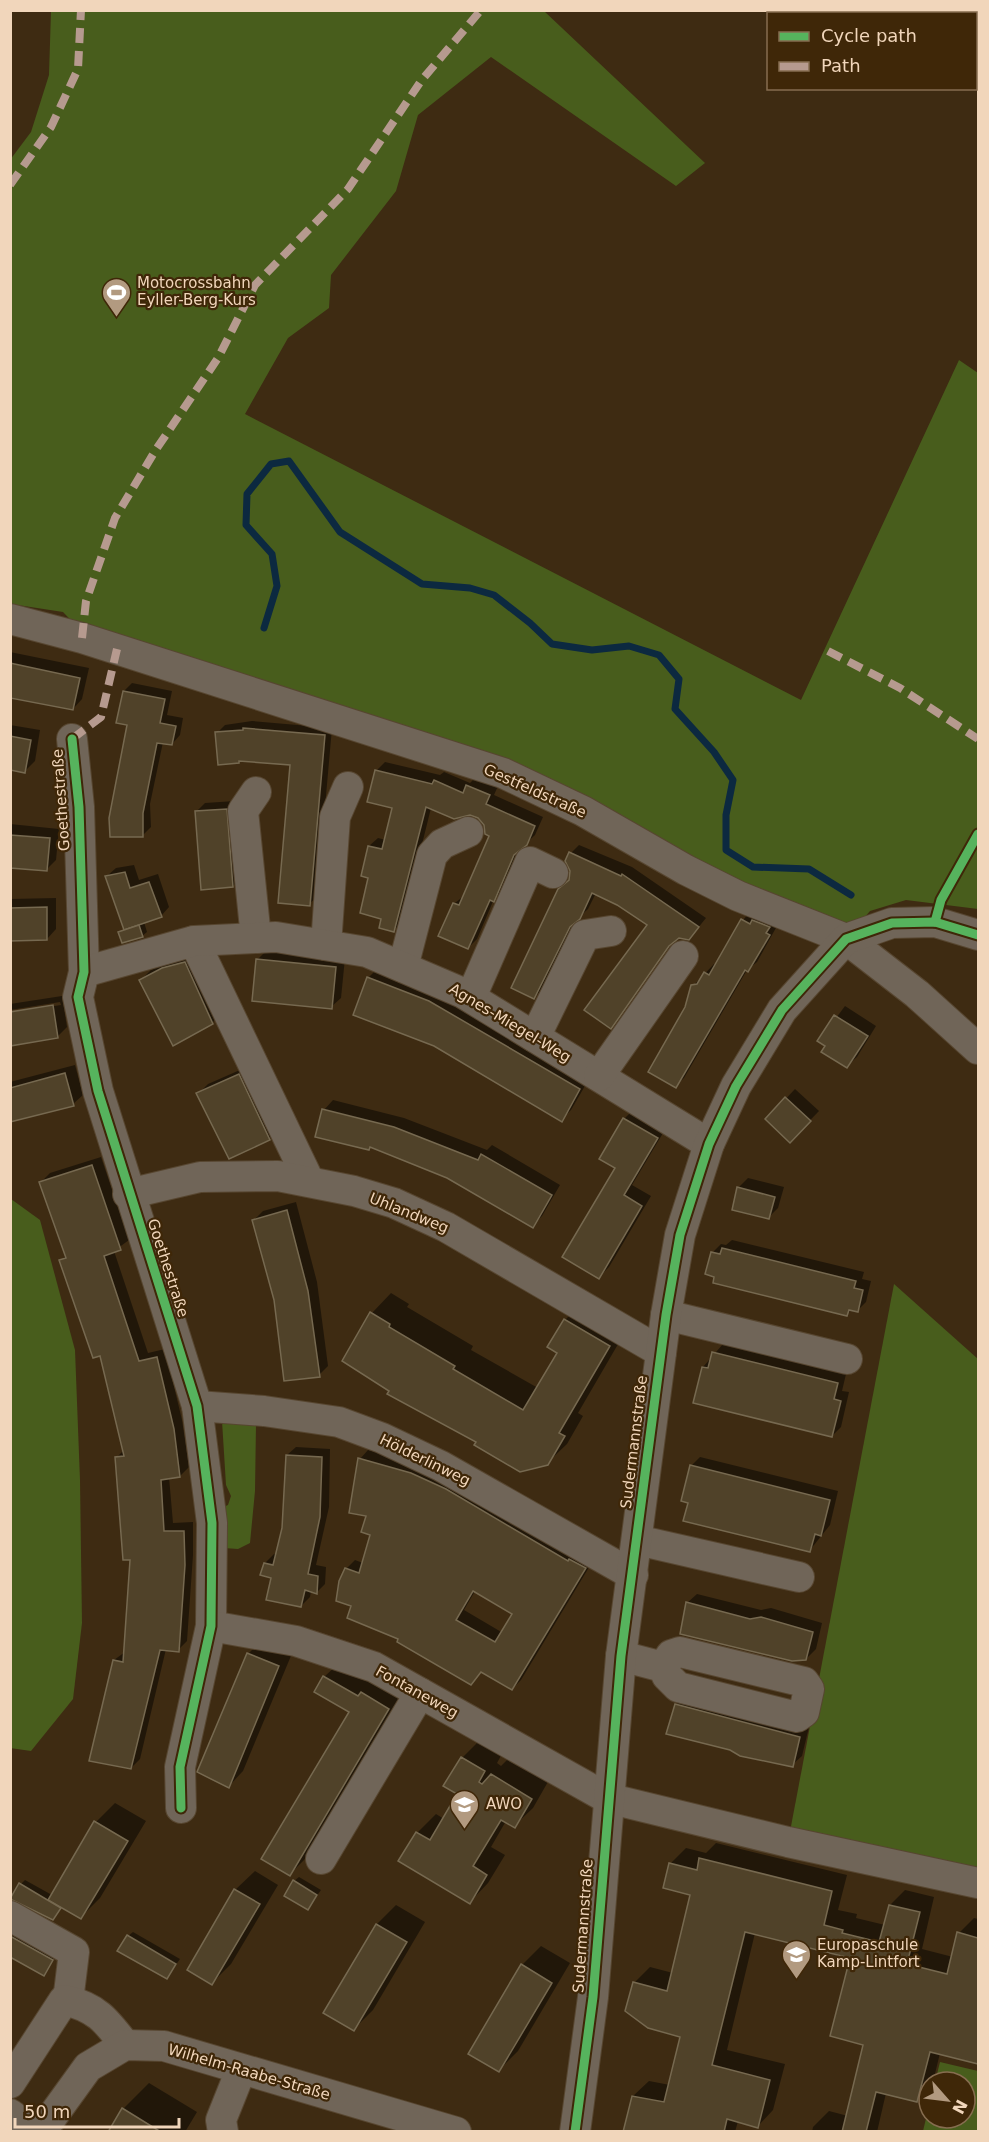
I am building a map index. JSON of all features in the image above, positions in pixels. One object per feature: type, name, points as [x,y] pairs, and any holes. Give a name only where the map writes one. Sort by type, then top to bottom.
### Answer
[{"type":"street","name":"Gestfeldstraße","points":[[10,619],[82,638],[503,773],[583,811],[686,870],[738,896],[846,939],[917,994],[978,1049]]},
{"type":"street","name":"Goethestraße","points":[[72,739],[79,807],[84,972],[78,997],[98,1091],[128,1194],[197,1406],[212,1523],[212,1626],[180,1767],[181,1808]]},
{"type":"street","points":[[327,945],[334,824],[348,788]]},
{"type":"street","points":[[256,792],[243,811],[256,938]]},
{"type":"street","points":[[403,967],[432,855],[442,844],[468,832]]},
{"type":"street","points":[[471,997],[530,862],[553,873]]},
{"type":"street","name":"Sudermannstraße","points":[[575,2132],[593,1997],[621,1656],[666,1315],[680,1235],[709,1144],[736,1086],[782,1010],[846,939],[892,923],[935,922],[978,935]]},
{"type":"street","points":[[535,1037],[585,935],[611,930]]},
{"type":"street","name":"Agnes-Miegel-Weg","points":[[84,972],[194,941],[276,937],[368,952],[471,997],[709,1144]]},
{"type":"street","points":[[194,941],[309,1181]]},
{"type":"street","points":[[599,1077],[683,956]]},
{"type":"street","name":"Uhlandweg","points":[[128,1194],[200,1177],[278,1176],[309,1181],[394,1203],[446,1227],[661,1352]]},
{"type":"street","points":[[666,1315],[847,1359]]},
{"type":"street","name":"Hölderlinweg","points":[[197,1406],[264,1411],[339,1422],[382,1438],[441,1466],[633,1575]]},
{"type":"street","points":[[637,1540],[799,1577]]},
{"type":"street","name":"Fontaneweg","points":[[212,1626],[296,1641],[374,1667],[608,1798],[788,1842],[978,1883]]},
{"type":"street","points":[[621,1656],[663,1666]]},
{"type":"street","points":[[321,1859],[420,1693]]},
{"type":"street","points":[[10,1916],[74,1953],[68,2001]]},
{"type":"street","points":[[10,2083],[48,2021],[64,2000],[102,2015],[125,2045],[88,2067],[41,2132]]},
{"type":"street","name":"Wilhelm-Raabe-Straße","points":[[125,2045],[164,2046],[241,2070],[374,2120],[456,2132]]},
{"type":"street","points":[[223,2132],[221,2120],[241,2070]]},
{"type":"street","points":[[10,2114],[34,2132]]},
{"type":"green space","points":[[51,11],[544,11],[705,163],[676,186],[491,57],[418,115],[396,191],[331,275],[329,308],[288,338],[245,414],[801,700],[959,360],[978,373],[978,909],[906,900],[870,911],[846,939],[583,811],[88,638],[63,612],[11,604],[10,160],[31,132],[49,75]]},
{"type":"green space","points":[[11,1199],[40,1220],[75,1350],[80,1480],[82,1623],[73,1699],[31,1751],[10,1748]]},
{"type":"green space","points":[[894,1284],[978,1359],[978,1879],[788,1842]]},
{"type":"green space","points":[[222,1421],[256,1424],[255,1491],[250,1543],[238,1549],[224,1548],[221,1508],[228,1505],[231,1496],[226,1485]]},
{"type":"green space","points":[[940,2062],[974,2070],[938,2070]]},
{"type":"green space","points":[[978,2071],[978,2131],[923,2131],[977,2130]]},
{"type":"building","points":[[10,663],[80,678],[73,710],[10,698]]},
{"type":"building","points":[[123,691],[165,699],[160,723],[176,726],[172,745],[157,743],[143,813],[143,837],[110,837],[109,818],[127,725],[116,723]]},
{"type":"building","points":[[243,728],[325,735],[310,906],[278,903],[290,765],[239,761],[239,763],[218,765],[215,732],[243,730]]},
{"type":"building","points":[[10,736],[31,740],[25,773],[10,770]]},
{"type":"building","points":[[375,770],[432,784],[434,780],[463,793],[466,785],[490,795],[486,804],[535,826],[527,845],[514,855],[494,902],[490,900],[468,949],[438,936],[453,903],[459,905],[489,836],[485,834],[484,825],[478,818],[470,815],[454,819],[426,807],[394,932],[379,928],[381,919],[360,913],[368,878],[361,876],[368,846],[382,849],[392,808],[367,802]]},
{"type":"building","points":[[227,809],[233,887],[201,890],[195,811]]},
{"type":"building","points":[[10,835],[50,838],[47,871],[10,868]]},
{"type":"building","points":[[569,852],[621,876],[622,874],[699,927],[689,940],[679,938],[669,946],[611,1029],[584,1010],[647,925],[617,905],[592,893],[580,919],[570,927],[534,999],[511,988],[558,889],[569,880],[570,871],[565,861]]},
{"type":"building","points":[[125,872],[130,888],[149,882],[162,917],[124,930],[105,876]]},
{"type":"building","points":[[47,907],[47,940],[10,941],[10,908]]},
{"type":"building","points":[[741,919],[750,924],[752,920],[770,927],[766,933],[770,935],[748,972],[745,970],[676,1088],[648,1072],[685,1007],[691,985],[697,984],[704,972],[709,975]]},
{"type":"building","points":[[139,925],[143,937],[122,943],[118,932]]},
{"type":"building","points":[[256,959],[336,967],[332,1009],[252,1001]]},
{"type":"building","points":[[185,962],[213,1024],[173,1046],[139,980],[162,968]]},
{"type":"building","points":[[367,977],[429,1001],[580,1089],[562,1122],[434,1046],[353,1015]]},
{"type":"building","points":[[53,1005],[58,1038],[10,1046],[10,1012]]},
{"type":"building","points":[[834,1015],[868,1036],[847,1068],[821,1052],[825,1046],[817,1041]]},
{"type":"building","points":[[65,1073],[74,1106],[10,1122],[10,1088]]},
{"type":"building","points":[[239,1074],[270,1140],[229,1159],[196,1093]]},
{"type":"building","points":[[785,1097],[811,1121],[790,1143],[765,1119]]},
{"type":"building","points":[[322,1109],[394,1127],[478,1160],[481,1154],[552,1195],[533,1228],[447,1178],[370,1147],[369,1150],[315,1137]]},
{"type":"building","points":[[623,1118],[658,1138],[624,1195],[642,1206],[599,1279],[562,1257],[615,1168],[599,1159]]},
{"type":"building","points":[[92,1165],[121,1250],[104,1256],[139,1361],[157,1357],[174,1429],[180,1477],[161,1480],[164,1531],[184,1531],[185,1565],[179,1652],[160,1650],[131,1769],[89,1761],[113,1660],[123,1662],[130,1560],[123,1560],[115,1457],[124,1456],[100,1356],[93,1358],[59,1260],[66,1258],[39,1182]]},
{"type":"building","points":[[737,1187],[775,1197],[769,1219],[732,1210]]},
{"type":"building","points":[[287,1210],[308,1291],[320,1377],[284,1381],[274,1300],[252,1220]]},
{"type":"building","points":[[722,1248],[856,1281],[854,1288],[863,1290],[858,1312],[849,1310],[847,1316],[713,1283],[714,1277],[705,1274],[711,1252],[720,1254]]},
{"type":"building","points":[[370,1312],[390,1324],[389,1327],[455,1366],[453,1369],[523,1410],[557,1353],[547,1347],[564,1319],[610,1346],[559,1433],[565,1436],[548,1465],[520,1472],[474,1445],[476,1442],[387,1394],[389,1391],[342,1361]]},
{"type":"building","points":[[712,1352],[838,1383],[834,1399],[841,1401],[832,1437],[693,1403],[702,1367],[708,1368]]},
{"type":"building","points":[[286,1455],[322,1457],[320,1517],[308,1574],[318,1576],[317,1594],[305,1590],[301,1607],[266,1600],[271,1578],[260,1575],[264,1563],[273,1565],[282,1528]]},
{"type":"building","points":[[358,1458],[411,1473],[446,1489],[568,1561],[569,1559],[586,1568],[512,1690],[481,1672],[471,1685],[397,1642],[398,1639],[347,1618],[351,1606],[336,1601],[339,1581],[345,1568],[359,1573],[370,1535],[361,1532],[366,1516],[349,1513]],"holes":[[[473,1591],[512,1614],[495,1642],[456,1620]]]},
{"type":"building","points":[[690,1465],[830,1500],[821,1536],[815,1534],[810,1552],[683,1521],[688,1503],[681,1501]]},
{"type":"building","points":[[686,1602],[750,1619],[761,1617],[813,1632],[806,1660],[792,1661],[680,1634]]},
{"type":"building","points":[[247,1653],[279,1666],[229,1788],[197,1772]]},
{"type":"building","points":[[323,1676],[358,1696],[361,1692],[389,1709],[290,1876],[261,1859],[349,1712],[314,1692]]},
{"type":"building","points":[[675,1704],[800,1737],[793,1767],[740,1756],[730,1750],[666,1734]]},
{"type":"building","name":"AWO","points":[[461,1757],[485,1771],[479,1782],[482,1784],[491,1774],[532,1799],[515,1828],[501,1820],[473,1866],[487,1875],[470,1904],[398,1861],[416,1832],[430,1840],[457,1794],[443,1786]]},
{"type":"building","points":[[94,1821],[128,1841],[81,1919],[48,1900]]},
{"type":"building","points":[[699,1858],[832,1891],[824,1925],[843,1930],[842,1933],[879,1942],[889,1905],[920,1912],[907,1964],[947,1974],[957,1932],[978,1938],[978,2064],[930,2052],[925,2070],[917,2070],[917,2102],[876,2092],[866,2132],[842,2132],[863,2045],[830,2036],[850,1958],[745,1932],[712,2065],[770,2080],[758,2128],[727,2119],[724,2132],[623,2132],[632,2096],[664,2102],[680,2037],[648,2028],[625,2011],[633,1982],[667,1991],[690,1895],[663,1888],[669,1863],[697,1870]]},
{"type":"building","points":[[293,1880],[317,1895],[308,1910],[284,1896]]},
{"type":"building","points":[[19,1883],[61,1908],[53,1920],[10,1899]]},
{"type":"building","points":[[234,1889],[260,1904],[212,1985],[187,1970]]},
{"type":"building","points":[[376,1924],[407,1942],[354,2031],[323,2013]]},
{"type":"building","points":[[127,1935],[176,1964],[167,1979],[117,1951]]},
{"type":"building","points":[[10,1936],[53,1960],[44,1976],[10,1957]]},
{"type":"building","points":[[521,1964],[552,1983],[499,2072],[468,2054]]},
{"type":"building","points":[[122,2108],[161,2132],[108,2132]]},
{"type":"waterway","points":[[264,628],[277,586],[272,554],[246,525],[247,494],[271,464],[289,461],[340,532],[422,584],[470,588],[494,595],[530,623],[552,644],[592,650],[629,646],[659,655],[679,679],[675,709],[714,752],[733,780],[726,815],[726,850],[753,867],[809,869],[851,895]]},
{"type":"marked path","points":[[10,185],[51,127],[78,69],[81,10]]},
{"type":"marked path","points":[[82,638],[86,601],[115,518],[155,451],[218,358],[255,285],[348,189],[421,81],[481,10]]},
{"type":"marked path","points":[[72,739],[101,717],[117,649]]},
{"type":"marked path","points":[[828,651],[900,688],[978,739]]},
{"type":"cycle path","points":[[72,739],[79,807],[84,972],[78,997],[98,1091],[197,1406],[212,1523],[211,1626],[180,1767],[181,1808]]},
{"type":"cycle path","points":[[935,922],[941,900],[978,834]]},
{"type":"cycle path","points":[[575,2132],[593,1997],[621,1656],[666,1315],[680,1235],[709,1144],[736,1086],[782,1010],[846,939],[892,923],[935,922],[978,935]]},
{"type":"place","name":"Motocrossbahn Eyller-Berg-Kurs","points":[[116,318]]},
{"type":"place","name":"AWO","points":[[465,1830]]},
{"type":"place","name":"Europaschule Kamp-Lintfort","points":[[796,1980]]}]
